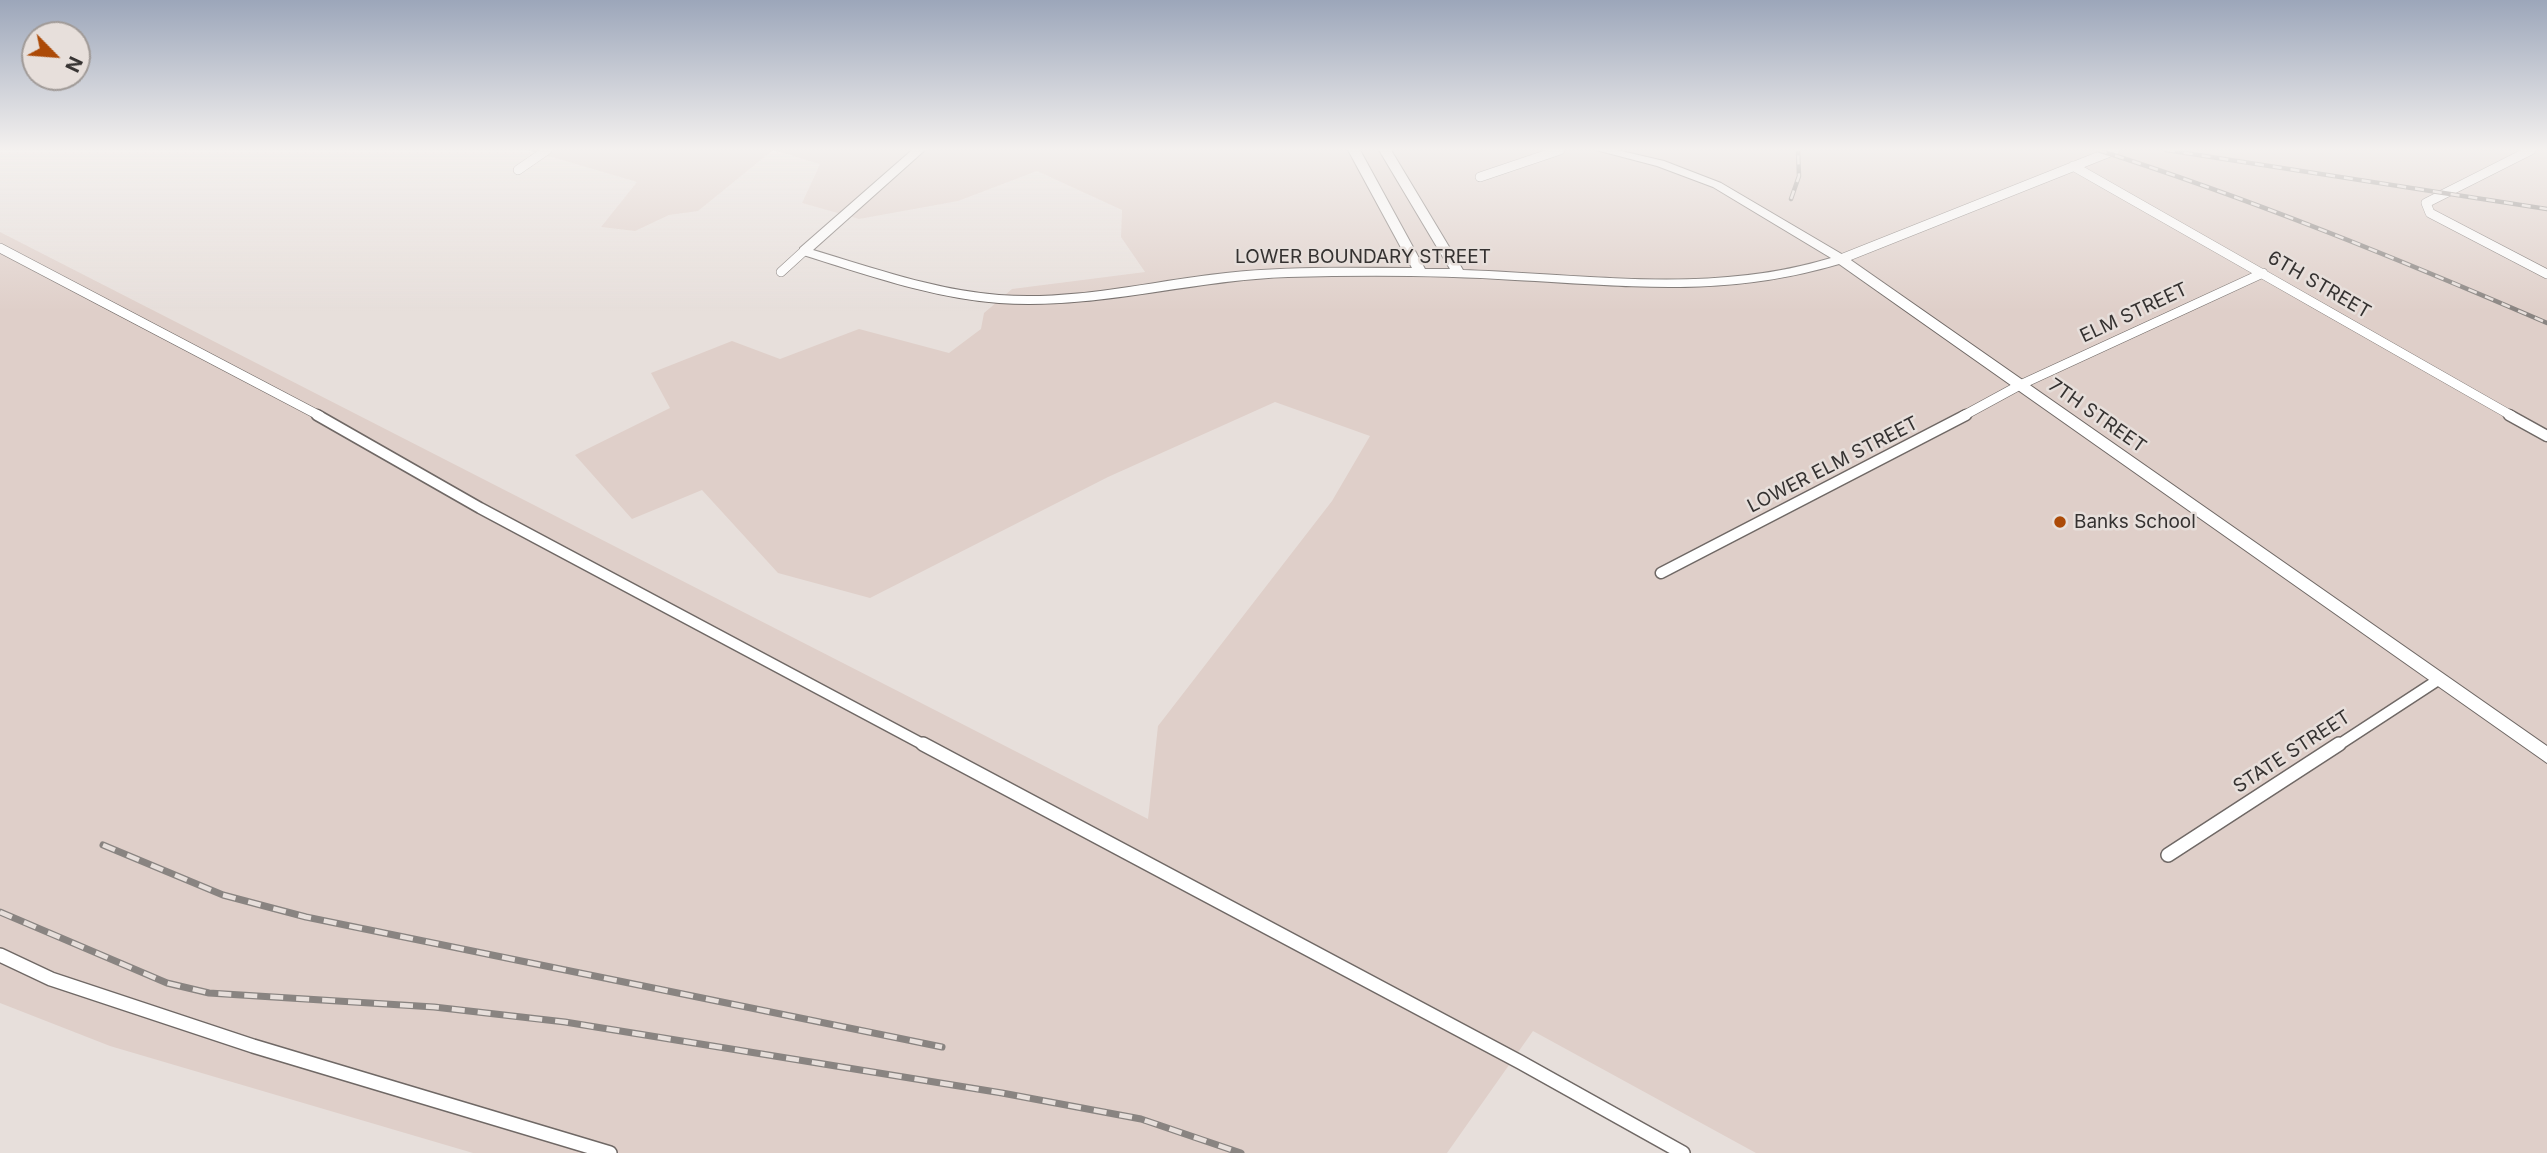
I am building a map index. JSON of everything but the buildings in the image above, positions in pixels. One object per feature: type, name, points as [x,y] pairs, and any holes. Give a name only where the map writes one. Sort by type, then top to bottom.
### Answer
[{"type":"street","points":[[780,272],[858,204]]},
{"type":"street","points":[[1383,204],[1421,273]]},
{"type":"street","points":[[1417,204],[1459,274]]},
{"type":"street","name":"7TH STREET","points":[[1749,204],[1841,259],[2546,755]]},
{"type":"street","points":[[1841,259],[1979,204]]},
{"type":"street","name":"6TH STREET","points":[[2140,204],[2547,436]]},
{"type":"street","points":[[2426,204],[2427,208],[2439,218],[2547,274]]},
{"type":"street","points":[[0,248],[333,423],[480,508],[1520,1062],[1682,1153]]},
{"type":"street","name":"LOWER BOUNDARY STREET","points":[[804,251],[920,283],[998,299],[1075,298],[1244,275],[1421,273],[1690,286],[1752,282],[1841,259]]},
{"type":"street","name":"ELM STREET","points":[[2020,385],[2263,273]]},
{"type":"street","name":"LOWER ELM STREET","points":[[1661,573],[1891,456],[2020,385]]},
{"type":"street","name":"STATE STREET","points":[[2168,855],[2438,680]]},
{"type":"street","points":[[0,956],[51,979],[253,1046],[610,1153]]},
{"type":"shaded area","points":[[620,204],[707,204],[698,211],[669,215],[635,231],[601,227]]},
{"type":"shaded area","points":[[805,204],[943,204],[859,219]]},
{"type":"shaded area","points":[[1109,204],[2547,204],[2547,1153],[1756,1153],[1533,1031],[1447,1153],[473,1153],[110,1046],[0,1003],[0,232],[1148,819],[1158,726],[1332,501],[1370,436],[1275,402],[1108,477],[870,598],[778,573],[702,490],[632,519],[575,455],[670,408],[651,373],[732,341],[780,359],[859,329],[949,353],[981,329],[984,313],[1012,289],[1145,272],[1121,237],[1122,210]]},
{"type":"railway","points":[[2251,204],[2547,323]]},
{"type":"railway","points":[[2513,204],[2547,209]]},
{"type":"railway","points":[[103,845],[223,895],[306,917],[942,1047]]},
{"type":"railway","points":[[0,912],[167,983],[209,993],[434,1007],[565,1022],[1002,1093],[1141,1119],[1241,1153]]},
{"type":"place","name":"Banks School","points":[[2060,522]]}]
